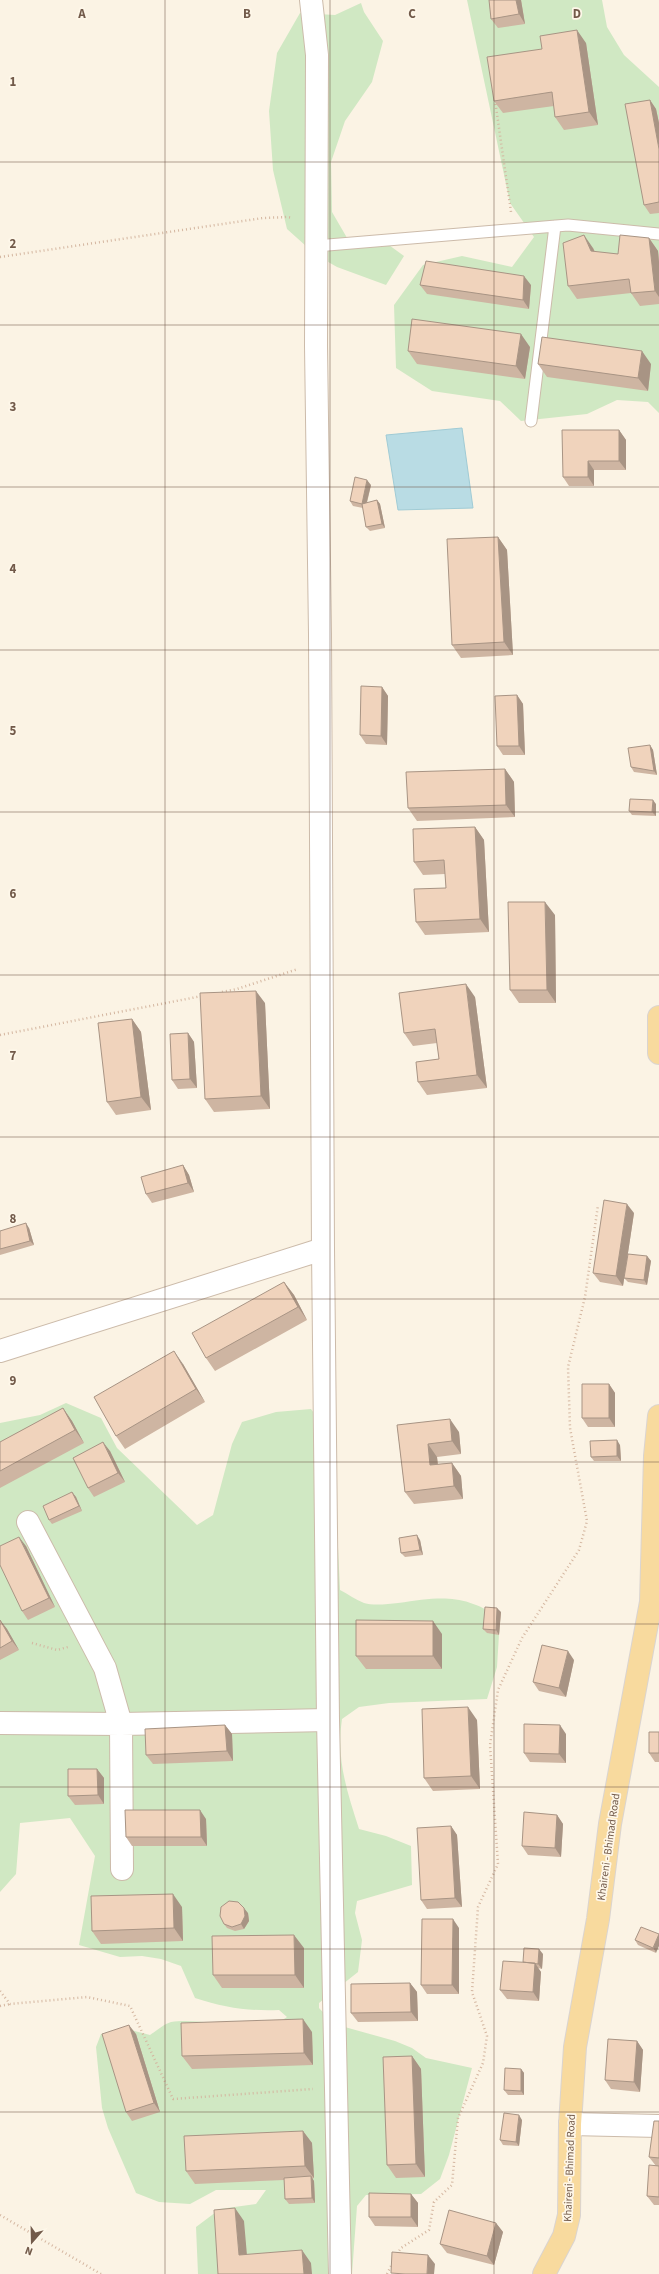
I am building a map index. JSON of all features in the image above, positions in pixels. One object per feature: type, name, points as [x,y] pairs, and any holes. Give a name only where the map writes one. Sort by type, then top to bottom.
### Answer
[{"type":"main road","points":[[659,1017],[659,1053]]},
{"type":"main road","name":"Khaireni - Bhimad Road","points":[[544,2274],[564,2236],[569,2215],[570,2124],[575,2047],[598,1918],[610,1824],[652,1602],[655,1456],[659,1416]]},
{"type":"street","points":[[311,0],[317,55],[316,236],[323,1249],[328,1720],[340,2274]]},
{"type":"street","points":[[0,1351],[323,1249]]},
{"type":"street","points":[[28,1522],[105,1668],[120,1724],[122,1869]]},
{"type":"street","points":[[0,1723],[120,1724],[328,1720]]},
{"type":"street","points":[[570,2124],[659,2126]]},
{"type":"lane","points":[[316,236],[513,229],[568,225],[659,234]]},
{"type":"lane","points":[[531,421],[555,226]]},
{"type":"path","points":[[495,96],[513,229]]},
{"type":"path","points":[[0,256],[263,218],[288,217],[316,236]]},
{"type":"path","points":[[214,994],[237,990],[321,962]]},
{"type":"path","points":[[0,1035],[207,995]]},
{"type":"path","points":[[387,2274],[401,2248],[429,2230],[434,2202],[452,2185],[458,2118],[483,2063],[486,2036],[472,1992],[478,1907],[498,1864],[490,1745],[498,1690],[522,1638],[579,1550],[587,1521],[570,1428],[568,1367],[585,1297],[598,1205]]},
{"type":"path","points":[[32,1642],[57,1650],[92,1642]]},
{"type":"path","points":[[0,1990],[10,2004]]},
{"type":"path","points":[[0,2006],[86,1997],[130,2006],[173,2099],[335,2088]]},
{"type":"path","points":[[0,2214],[101,2274]]},
{"type":"green space","points":[[467,0],[602,0],[607,27],[624,55],[659,87],[659,413],[648,402],[617,400],[587,414],[521,421],[500,401],[432,391],[396,368],[394,305],[423,265],[462,256],[512,267],[534,237],[510,203]]},
{"type":"green space","points":[[361,3],[364,12],[383,41],[372,82],[345,121],[331,162],[332,212],[350,243],[382,240],[404,256],[386,285],[337,267],[316,255],[287,229],[273,170],[269,111],[277,53],[300,13],[335,15]]},
{"type":"green space","points":[[66,1403],[101,1418],[117,1448],[197,1525],[213,1515],[232,1444],[242,1422],[276,1412],[311,1409],[333,1439],[340,1590],[361,1602],[372,1604],[390,1604],[426,1599],[451,1599],[463,1601],[474,1604],[500,1618],[497,1667],[487,1699],[389,1703],[359,1707],[342,1719],[340,1748],[344,1775],[359,1829],[386,1836],[411,1846],[412,1885],[357,1901],[355,1913],[362,1940],[358,1972],[319,2003],[319,2008],[334,2024],[395,2041],[412,2048],[426,2058],[472,2068],[449,2155],[440,2179],[421,2194],[366,2195],[357,2206],[352,2274],[198,2274],[196,2227],[220,2209],[256,2204],[266,2190],[216,2190],[190,2204],[159,2202],[136,2193],[108,2128],[102,2108],[96,2047],[101,2034],[123,2028],[150,2035],[168,2023],[184,2021],[247,2026],[262,2025],[275,2023],[287,2017],[279,2010],[237,2008],[195,1998],[181,1966],[161,1959],[142,1956],[120,1957],[79,1945],[95,1856],[70,1818],[20,1823],[16,1874],[0,1892],[0,1423],[40,1415]]},
{"type":"water","points":[[462,428],[473,508],[398,510],[386,435]]},
{"type":"building","points":[[489,0],[516,0],[519,14],[491,19]]},
{"type":"building","points":[[577,30],[589,112],[555,117],[552,92],[494,101],[487,57],[542,49],[540,36]]},
{"type":"building","points":[[650,100],[659,149],[659,202],[644,205],[625,104]]},
{"type":"building","points":[[584,235],[591,251],[618,254],[620,235],[649,238],[655,291],[631,293],[629,279],[568,286],[563,243]]},
{"type":"building","points":[[426,261],[524,276],[523,300],[420,285]]},
{"type":"building","points":[[412,319],[521,334],[516,366],[408,351]]},
{"type":"building","points":[[542,337],[642,351],[638,378],[538,364]]},
{"type":"building","points":[[562,430],[619,430],[619,461],[588,461],[588,477],[563,477]]},
{"type":"building","points":[[355,477],[367,480],[362,504],[350,501]]},
{"type":"building","points":[[377,500],[382,524],[366,527],[362,504]]},
{"type":"building","points":[[498,537],[504,642],[452,645],[447,539]]},
{"type":"building","points":[[361,686],[382,687],[381,736],[360,735]]},
{"type":"building","points":[[517,695],[519,746],[497,746],[495,696]]},
{"type":"building","points":[[650,745],[654,771],[631,767],[628,748]]},
{"type":"building","points":[[505,769],[506,805],[408,808],[406,772]]},
{"type":"building","points":[[630,799],[653,800],[652,812],[629,811]]},
{"type":"building","points":[[475,827],[480,919],[416,922],[414,889],[446,888],[444,860],[414,862],[413,829]]},
{"type":"building","points":[[508,902],[545,902],[547,990],[510,990]]},
{"type":"building","points":[[466,984],[477,1075],[418,1082],[416,1062],[439,1059],[435,1029],[404,1033],[399,993]]},
{"type":"building","points":[[256,991],[261,1096],[205,1099],[200,993]]},
{"type":"building","points":[[132,1019],[141,1097],[107,1102],[98,1023]]},
{"type":"building","points":[[188,1033],[190,1079],[172,1080],[170,1034]]},
{"type":"building","points":[[183,1165],[188,1183],[146,1194],[141,1177]]},
{"type":"building","points":[[604,1200],[627,1204],[616,1276],[593,1273]]},
{"type":"building","points":[[26,1223],[30,1241],[0,1249],[0,1231]]},
{"type":"building","points":[[628,1254],[647,1256],[644,1280],[624,1278]]},
{"type":"building","points":[[284,1282],[298,1307],[206,1358],[192,1333]]},
{"type":"building","points":[[174,1351],[196,1389],[116,1436],[94,1397]]},
{"type":"building","points":[[582,1384],[609,1384],[609,1418],[582,1418]]},
{"type":"building","points":[[63,1408],[75,1430],[0,1471],[0,1442]]},
{"type":"building","points":[[450,1419],[452,1441],[428,1444],[430,1465],[452,1463],[454,1486],[405,1492],[397,1425]]},
{"type":"building","points":[[617,1440],[617,1456],[591,1457],[590,1441]]},
{"type":"building","points":[[103,1442],[118,1473],[88,1488],[73,1458]]},
{"type":"building","points":[[72,1492],[79,1506],[49,1520],[43,1506]]},
{"type":"building","points":[[417,1535],[420,1550],[401,1553],[399,1538]]},
{"type":"building","points":[[19,1537],[49,1598],[22,1611],[0,1565],[0,1546]]},
{"type":"building","points":[[485,1607],[497,1608],[496,1630],[483,1629]]},
{"type":"building","points":[[0,1620],[12,1641],[0,1648]]},
{"type":"building","points":[[356,1620],[433,1621],[433,1656],[356,1656]]},
{"type":"building","points":[[542,1645],[568,1651],[559,1688],[533,1682]]},
{"type":"building","points":[[468,1707],[471,1776],[424,1778],[422,1709]]},
{"type":"building","points":[[524,1724],[560,1725],[559,1754],[524,1753]]},
{"type":"building","points":[[225,1725],[227,1751],[146,1755],[145,1729]]},
{"type":"building","points":[[649,1732],[659,1732],[659,1753],[649,1753]]},
{"type":"building","points":[[68,1769],[97,1769],[98,1795],[68,1796]]},
{"type":"building","points":[[125,1810],[200,1810],[201,1837],[126,1837]]},
{"type":"building","points":[[524,1812],[557,1815],[555,1848],[522,1846]]},
{"type":"building","points":[[451,1826],[455,1898],[421,1900],[417,1828]]},
{"type":"building","points":[[173,1894],[174,1928],[92,1931],[91,1896]]},
{"type":"building","points":[[229,1901],[238,1902],[244,1908],[245,1916],[241,1924],[232,1927],[224,1924],[220,1916],[221,1907]]},
{"type":"building","points":[[422,1919],[453,1919],[452,1985],[421,1985]]},
{"type":"building","points":[[641,1927],[659,1934],[653,1948],[635,1940]]},
{"type":"building","points":[[294,1935],[295,1975],[213,1975],[212,1936]]},
{"type":"building","points":[[524,1948],[539,1949],[538,1964],[523,1962]]},
{"type":"building","points":[[503,1961],[535,1963],[533,1992],[500,1990]]},
{"type":"building","points":[[410,1983],[411,2012],[351,2013],[351,1984]]},
{"type":"building","points":[[303,2019],[304,2053],[182,2056],[181,2023]]},
{"type":"building","points":[[129,2025],[154,2103],[126,2112],[102,2034]]},
{"type":"building","points":[[608,2039],[637,2041],[634,2082],[605,2080]]},
{"type":"building","points":[[412,2056],[416,2164],[387,2165],[383,2057]]},
{"type":"building","points":[[505,2068],[521,2069],[521,2091],[504,2090]]},
{"type":"building","points":[[504,2113],[519,2115],[516,2142],[500,2140]]},
{"type":"building","points":[[654,2121],[659,2121],[659,2158],[649,2157]]},
{"type":"building","points":[[303,2131],[305,2166],[186,2171],[184,2136]]},
{"type":"building","points":[[649,2165],[659,2166],[659,2197],[647,2196]]},
{"type":"building","points":[[311,2176],[312,2198],[285,2199],[284,2178]]},
{"type":"building","points":[[369,2193],[411,2194],[411,2217],[369,2217]]},
{"type":"building","points":[[235,2208],[239,2255],[302,2250],[304,2274],[218,2274],[214,2210]]},
{"type":"building","points":[[449,2210],[496,2223],[487,2256],[440,2244]]},
{"type":"building","points":[[392,2252],[428,2255],[427,2274],[391,2273]]}]
